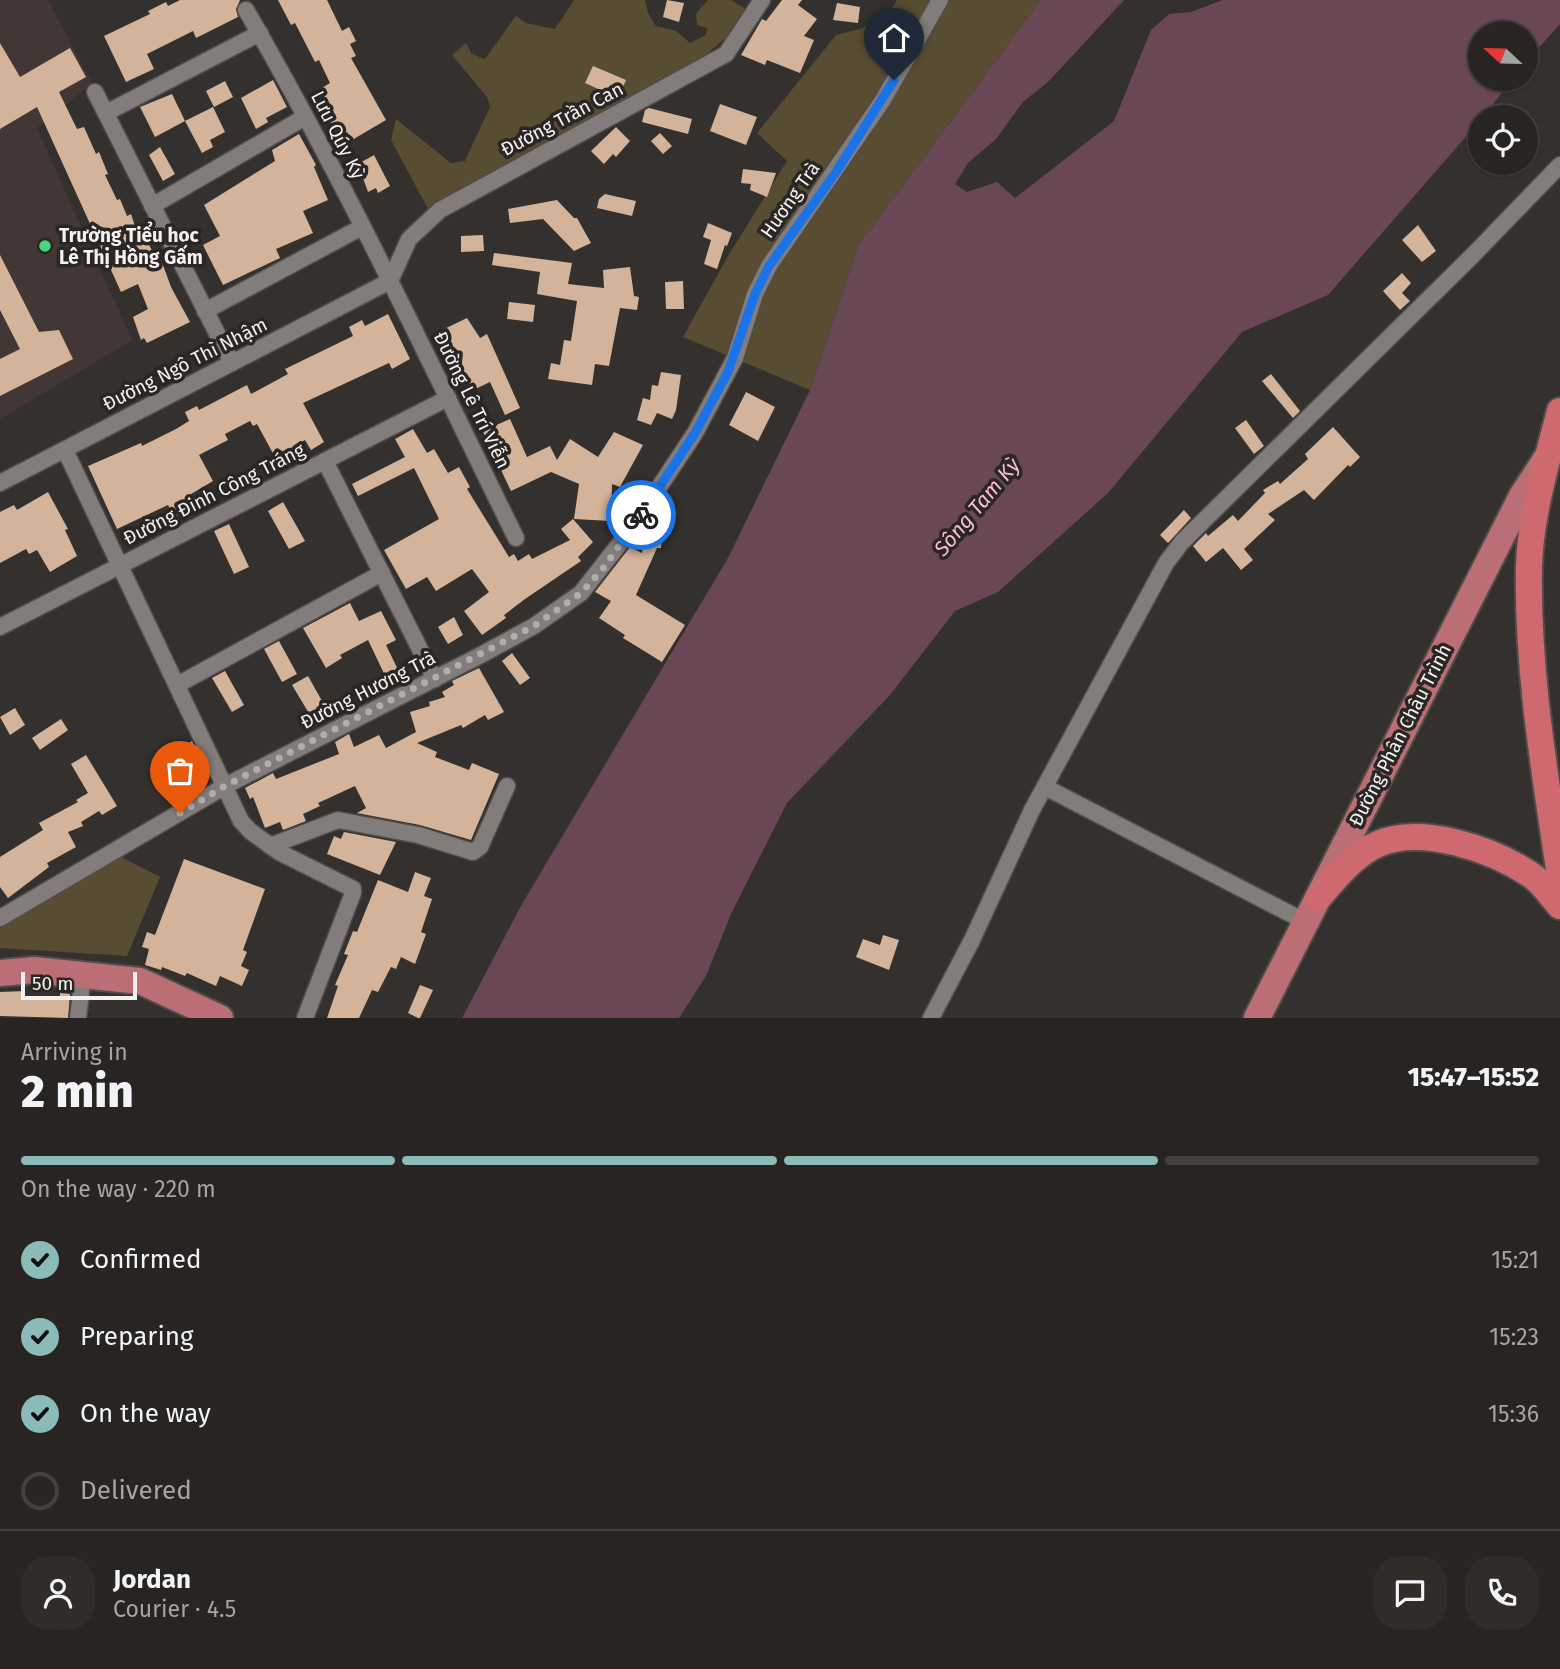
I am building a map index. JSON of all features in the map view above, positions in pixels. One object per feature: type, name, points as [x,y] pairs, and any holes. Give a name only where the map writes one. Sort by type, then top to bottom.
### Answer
[{"type":"highway","points":[[1560,411],[1529,565],[1534,699],[1560,876]]},
{"type":"highway","points":[[1318,898],[1350,862],[1377,845],[1408,836],[1436,838],[1503,860],[1533,876],[1560,906]]},
{"type":"main road","name":"Đường Phân Châu Trình","points":[[1257,1018],[1522,496],[1554,445]]},
{"type":"main road","points":[[0,973],[34,970],[140,981],[220,1018]]},
{"type":"street","name":"Đường Trần Can","points":[[390,281],[408,239],[440,210],[726,54],[762,0]]},
{"type":"street","name":"Hương Trà","points":[[695,433],[734,358],[755,294],[766,273],[883,100],[940,0]]},
{"type":"street","name":"Lưu Qúy Kỳ","points":[[247,10],[390,281]]},
{"type":"street","points":[[106,113],[260,33]]},
{"type":"street","points":[[95,92],[232,363]]},
{"type":"street","points":[[152,206],[305,117]]},
{"type":"street","points":[[932,1018],[1045,787],[1153,582],[1182,542],[1473,255],[1560,164]]},
{"type":"street","points":[[205,311],[362,227]]},
{"type":"street","name":"Đường Ngô Thì Nhậm","points":[[0,483],[390,281]]},
{"type":"street","name":"Đường Lê Trí Viễn","points":[[390,281],[516,538]]},
{"type":"street","name":"Đường Đinh Công Tráng","points":[[0,626],[447,398]]},
{"type":"street","name":"Đường Hương Trà","points":[[0,918],[225,786],[534,626],[581,593],[632,528],[695,433]]},
{"type":"street","points":[[65,450],[241,821],[270,846],[353,889],[354,893],[305,1018]]},
{"type":"street","points":[[325,461],[435,679]]},
{"type":"street","points":[[177,685],[382,573]]},
{"type":"street","points":[[270,846],[338,820],[418,835],[473,852],[481,847],[507,786]]},
{"type":"street","points":[[1045,787],[1306,922]]},
{"type":"street","points":[[78,1018],[83,975]]},
{"type":"shaded area","name":"Trường Tiểu học Lê Thị Hồng Gấm","points":[[0,0],[48,0],[92,83],[37,128],[132,340],[0,419]]},
{"type":"shaded area","points":[[574,0],[645,0],[648,13],[656,26],[676,31],[690,43],[706,35],[707,28],[697,25],[696,14],[708,0],[731,0],[746,9],[735,30],[691,67],[438,207],[428,209],[391,140],[396,119],[451,163],[465,161],[490,107],[487,97],[452,55],[466,43],[472,54],[485,59],[516,16],[526,23],[555,29]]},
{"type":"shaded area","points":[[897,0],[1041,0],[858,246],[810,390],[683,337],[728,256],[787,161],[757,133],[836,35],[860,29],[888,15]]},
{"type":"shaded area","points":[[113,853],[160,877],[127,956],[0,948],[0,926]]},
{"type":"water","name":"Sông Tam Kỳ","points":[[1041,0],[1124,0],[1049,81],[1023,102],[996,139],[968,163],[955,184],[967,192],[997,182],[1015,198],[1114,121],[1151,30],[1169,14],[1191,12],[1223,0],[1560,0],[1560,24],[1538,49],[1538,21],[1468,21],[1468,91],[1503,91],[1492,105],[1468,105],[1468,134],[1328,295],[1242,332],[1108,493],[998,592],[955,611],[890,695],[787,803],[731,914],[706,976],[679,1018],[462,1018],[522,904],[728,558],[810,390],[858,246]]},
{"type":"building","points":[[180,0],[240,0],[236,9],[238,17],[196,38],[193,31],[147,54],[154,69],[126,82],[104,36],[150,14],[148,11],[166,2],[168,6]]},
{"type":"building","points":[[278,0],[327,0],[342,31],[349,27],[356,41],[350,44],[356,56],[351,58],[386,120],[352,140],[347,132],[338,137],[327,115],[333,112],[320,89],[330,83],[319,60],[315,62],[295,23],[291,25]]},
{"type":"building","points":[[667,0],[684,3],[679,22],[663,17]]},
{"type":"building","points":[[782,0],[802,0],[798,5],[817,19],[804,36],[814,40],[800,73],[767,60],[765,65],[741,55],[762,19],[766,21]]},
{"type":"building","points":[[837,3],[860,7],[858,23],[833,20]]},
{"type":"building","points":[[0,43],[20,77],[70,48],[86,77],[59,92],[77,129],[84,127],[96,154],[99,152],[108,174],[105,175],[117,200],[120,199],[127,216],[131,214],[135,226],[139,224],[156,259],[160,257],[171,287],[190,322],[147,343],[144,338],[141,340],[133,317],[148,309],[138,284],[121,292],[37,107],[0,129]]},
{"type":"building","points":[[593,66],[626,80],[618,98],[585,83]]},
{"type":"building","points":[[273,80],[287,107],[266,118],[268,122],[256,129],[241,98]]},
{"type":"building","points":[[225,81],[233,97],[214,107],[206,91]]},
{"type":"building","points":[[172,94],[185,121],[155,137],[140,107]]},
{"type":"building","points":[[720,104],[757,117],[746,145],[710,131]]},
{"type":"building","points":[[213,107],[225,132],[210,140],[213,147],[202,153],[185,121]]},
{"type":"building","points":[[649,108],[692,119],[688,134],[642,122],[645,110]]},
{"type":"building","points":[[616,127],[630,141],[616,157],[613,154],[604,164],[591,151]]},
{"type":"building","points":[[660,133],[672,146],[663,154],[651,141]]},
{"type":"building","points":[[299,134],[316,165],[314,167],[328,200],[303,211],[313,233],[276,249],[280,258],[223,285],[203,245],[220,236],[204,205],[275,161],[272,150]]},
{"type":"building","points":[[160,147],[175,174],[163,181],[149,155]]},
{"type":"building","points":[[374,155],[390,186],[378,193],[376,188],[368,192],[358,164]]},
{"type":"building","points":[[743,169],[776,173],[767,197],[750,190],[751,184],[741,183]]},
{"type":"building","points":[[605,194],[636,201],[632,216],[597,208],[599,199]]},
{"type":"building","points":[[557,200],[577,218],[591,243],[574,251],[543,219],[510,223],[508,209]]},
{"type":"building","points":[[708,223],[732,233],[717,269],[704,264],[711,240],[703,237]]},
{"type":"building","points":[[1418,225],[1436,251],[1422,262],[1402,240]]},
{"type":"building","points":[[483,235],[484,251],[461,252],[461,236]]},
{"type":"building","points":[[494,253],[572,263],[568,284],[604,288],[603,270],[630,267],[634,296],[639,297],[637,310],[620,308],[609,366],[595,364],[592,385],[548,379],[551,363],[560,365],[564,340],[571,341],[577,301],[537,294],[540,272],[492,265]]},
{"type":"building","points":[[0,255],[39,332],[59,330],[73,359],[0,396],[0,359],[20,349],[0,310]]},
{"type":"building","points":[[1402,273],[1411,283],[1402,293],[1410,301],[1400,310],[1383,291]]},
{"type":"building","points":[[683,281],[684,309],[666,309],[665,282]]},
{"type":"building","points":[[509,302],[535,305],[533,322],[507,319]]},
{"type":"building","points":[[388,314],[410,359],[392,369],[389,363],[303,403],[324,442],[311,450],[305,440],[275,457],[257,424],[253,426],[250,421],[225,434],[228,440],[199,455],[213,481],[186,497],[188,501],[183,503],[186,511],[175,517],[168,505],[117,529],[88,466],[141,443],[142,446],[176,429],[189,421],[185,412],[197,406],[199,410],[247,385],[251,394],[288,374],[285,369],[353,336],[349,327],[362,320],[365,326]]},
{"type":"building","points":[[467,318],[480,338],[487,334],[520,408],[505,415],[490,382],[469,392],[451,363],[449,365],[439,344],[445,341],[440,331]]},
{"type":"building","points":[[661,372],[681,375],[676,410],[672,419],[657,413],[651,425],[637,420],[643,398],[650,400],[652,385],[658,386]]},
{"type":"building","points":[[1271,374],[1300,411],[1293,418],[1262,381]]},
{"type":"building","points":[[746,392],[775,407],[758,441],[729,425]]},
{"type":"building","points":[[510,419],[527,457],[550,446],[557,460],[570,439],[598,457],[614,432],[643,445],[620,487],[612,484],[611,521],[574,519],[579,484],[551,472],[511,491],[501,470],[505,468],[492,440],[487,442],[483,431]]},
{"type":"building","points":[[1246,420],[1264,446],[1254,454],[1235,428]]},
{"type":"building","points":[[1333,427],[1360,457],[1350,467],[1348,465],[1314,500],[1304,490],[1268,514],[1275,520],[1244,549],[1253,560],[1241,570],[1223,548],[1206,562],[1193,546],[1206,533],[1208,536],[1233,515],[1238,521],[1265,493],[1263,490],[1278,481],[1280,484],[1308,459],[1305,454]]},
{"type":"building","points":[[413,429],[427,453],[434,449],[448,473],[459,467],[470,487],[467,489],[509,557],[514,554],[518,561],[529,554],[532,559],[570,540],[561,529],[573,519],[593,542],[578,557],[581,561],[525,599],[504,615],[506,618],[482,635],[464,611],[489,592],[472,569],[436,591],[427,577],[406,589],[384,550],[439,519],[414,468],[358,496],[352,484],[405,457],[395,439]]},
{"type":"building","points":[[48,492],[68,529],[65,530],[77,556],[50,572],[37,550],[29,554],[26,549],[0,563],[0,512],[14,505],[17,510]]},
{"type":"building","points":[[283,502],[305,541],[289,549],[268,511]]},
{"type":"building","points":[[659,506],[664,507],[661,548],[657,548],[636,595],[685,625],[662,662],[623,638],[625,635],[599,618],[611,601],[595,592],[630,547],[642,553],[644,533],[650,534]]},
{"type":"building","points":[[1184,510],[1191,518],[1168,543],[1160,535]]},
{"type":"building","points":[[229,524],[249,567],[234,574],[214,531]]},
{"type":"building","points":[[350,603],[359,621],[381,611],[396,640],[386,645],[403,680],[390,686],[368,640],[340,655],[342,658],[326,668],[303,628]]},
{"type":"building","points":[[454,617],[463,635],[448,644],[438,627]]},
{"type":"building","points":[[279,641],[297,674],[282,682],[264,649]]},
{"type":"building","points":[[512,653],[530,678],[520,685],[502,661]]},
{"type":"building","points":[[479,668],[504,712],[488,720],[485,715],[463,728],[461,725],[417,743],[437,752],[435,757],[469,770],[472,763],[499,774],[471,840],[420,825],[357,813],[366,808],[355,786],[318,803],[320,806],[303,814],[306,821],[283,830],[280,822],[265,828],[253,797],[250,799],[245,788],[273,773],[276,779],[339,754],[335,742],[349,734],[354,747],[379,735],[386,748],[416,732],[410,712],[430,706],[429,702],[445,697],[442,692],[454,685],[452,681]]},
{"type":"building","points":[[225,671],[244,705],[232,712],[212,678]]},
{"type":"building","points":[[308,676],[326,708],[326,713],[313,720],[292,685]]},
{"type":"building","points":[[15,708],[25,725],[10,735],[0,717]]},
{"type":"building","points":[[61,719],[68,730],[40,750],[32,738]]},
{"type":"building","points":[[192,741],[201,761],[192,767],[181,748]]},
{"type":"building","points":[[86,755],[117,806],[102,815],[99,811],[81,822],[83,826],[68,832],[76,847],[47,863],[49,867],[8,898],[0,887],[0,857],[43,830],[39,823],[78,802],[76,800],[88,793],[71,764]]},
{"type":"building","points":[[344,832],[396,842],[380,875],[327,854],[334,836],[341,839]]},
{"type":"building","points":[[184,859],[265,889],[243,950],[247,952],[241,966],[249,970],[242,986],[220,976],[216,986],[187,973],[185,976],[162,967],[161,970],[145,965],[149,949],[142,947],[147,932],[155,935]]},
{"type":"building","points":[[415,872],[431,878],[424,896],[432,899],[421,932],[426,934],[415,964],[401,957],[396,969],[391,967],[378,992],[372,990],[359,1018],[327,1018],[338,986],[335,985],[348,955],[344,954],[353,931],[357,932],[378,880],[408,892]]},
{"type":"building","points":[[883,935],[899,940],[889,970],[856,957],[863,939],[880,945]]},
{"type":"building","points":[[420,985],[433,990],[418,1018],[408,1013]]},
{"type":"building","points":[[25,991],[25,1000],[60,998],[60,993],[70,994],[68,1018],[0,1016],[0,992]]},
{"type":"way so far","points":[[180,813],[225,786],[534,626],[581,593],[602,570],[641,515]]},
{"type":"place","name":"Trường Tiểu học Lê Thị Hồng Gấm","points":[[45,246]]},
{"type":"route","points":[[641,515],[695,433],[728,372],[755,294],[769,266],[836,172],[894,80]]}]
